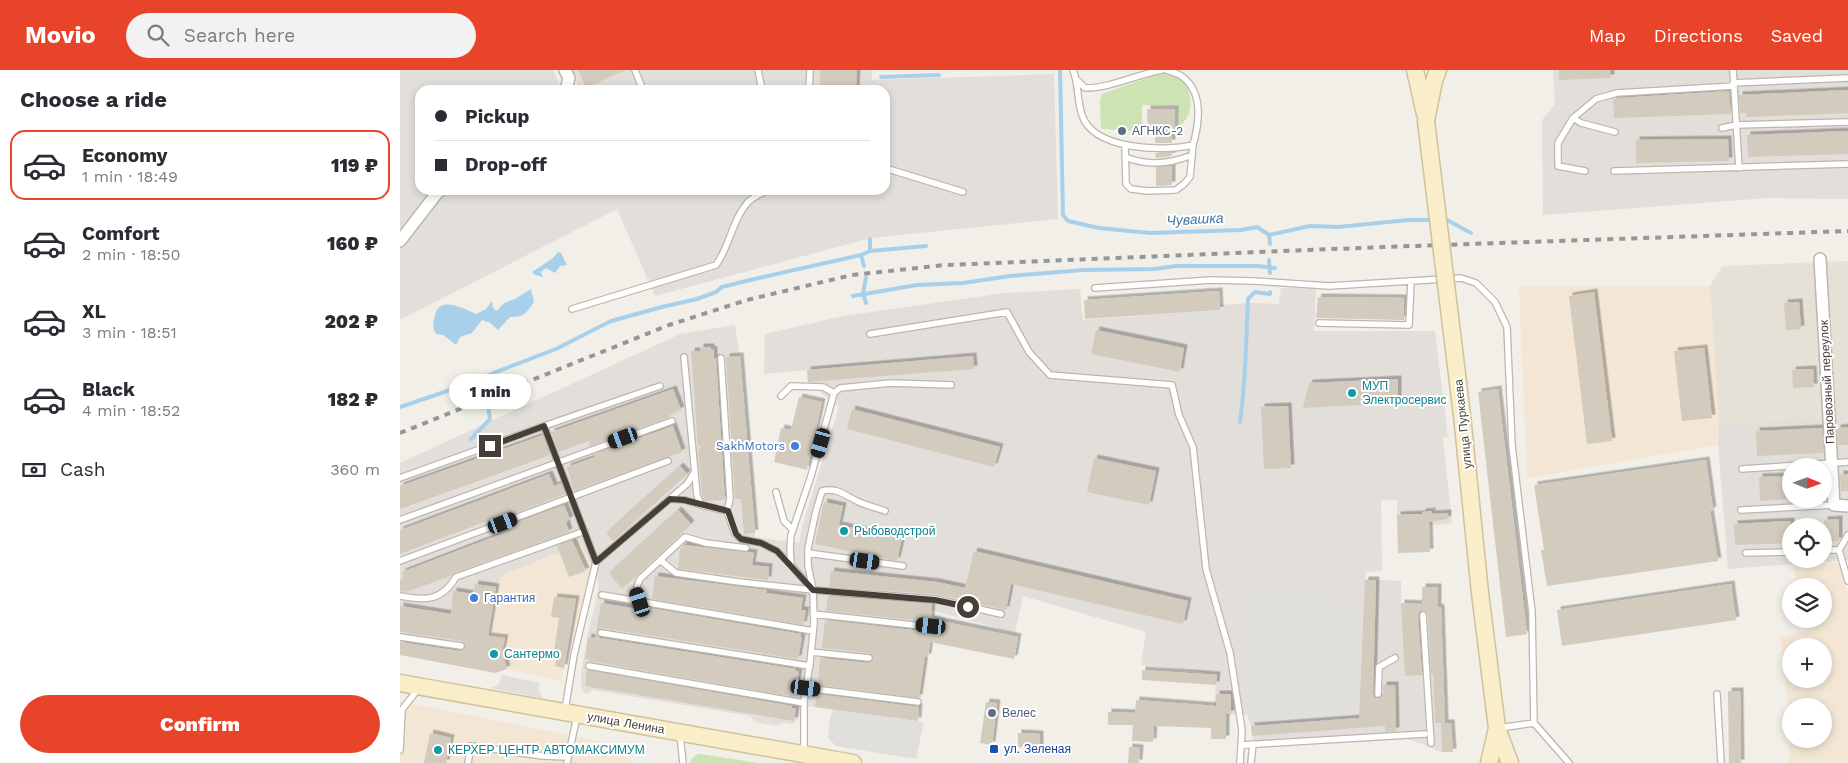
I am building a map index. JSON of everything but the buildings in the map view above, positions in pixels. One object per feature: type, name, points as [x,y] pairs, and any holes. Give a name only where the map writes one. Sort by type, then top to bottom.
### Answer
[{"type":"main road","points":[[1415,70],[1426,121]]},
{"type":"main road","points":[[1426,121],[1438,70]]},
{"type":"main road","name":"улица Пуркаева","points":[[1426,121],[1462,415],[1480,593],[1497,728]]},
{"type":"main road","name":"улица Ленина","points":[[400,683],[680,732],[798,755],[853,763]]},
{"type":"main road","points":[[1490,760],[1497,728]]},
{"type":"main road","points":[[1497,728],[1510,763]]},
{"type":"street","points":[[565,70],[569,78],[567,85]]},
{"type":"street","points":[[400,241],[434,195]]},
{"type":"street","name":"Паровозный переулок","points":[[1820,259],[1832,458]]},
{"type":"street","name":"Паровозный переулок","points":[[1832,463],[1834,505]]},
{"type":"street","points":[[1834,505],[1848,506]]},
{"type":"lane","points":[[635,70],[641,85]]},
{"type":"lane","points":[[758,70],[761,85]]},
{"type":"lane","points":[[809,85],[810,70]]},
{"type":"lane","points":[[1073,70],[1082,116],[1089,128],[1100,137],[1125,145],[1179,148],[1193,145]]},
{"type":"lane","points":[[1076,80],[1085,88],[1099,88],[1148,72],[1162,70]]},
{"type":"lane","points":[[1125,145],[1126,184],[1131,189],[1148,191],[1176,190],[1190,177],[1193,145],[1198,124],[1196,98],[1190,85],[1183,77],[1166,70]]},
{"type":"lane","points":[[1733,70],[1739,168]]},
{"type":"lane","points":[[1585,171],[1558,166],[1558,143],[1573,118],[1596,99],[1617,92],[1848,78]]},
{"type":"lane","points":[[1573,118],[1581,123],[1615,132]]},
{"type":"lane","points":[[1722,128],[1736,125],[1848,122]]},
{"type":"lane","points":[[1124,157],[1136,162],[1174,162],[1192,155]]},
{"type":"lane","points":[[1614,171],[1848,164]]},
{"type":"lane","points":[[890,170],[963,192]]},
{"type":"lane","points":[[572,309],[716,265],[723,255],[736,221],[749,200],[759,195]]},
{"type":"lane","points":[[1095,288],[1211,280],[1329,286],[1461,278],[1476,283],[1495,302],[1507,327],[1512,444],[1532,612],[1534,723],[1569,763]]},
{"type":"lane","points":[[1406,331],[1409,325],[1411,281]]},
{"type":"lane","points":[[870,334],[1007,312],[1029,352],[1050,375],[1172,385],[1179,416],[1193,447],[1206,569],[1230,653],[1242,730],[1240,763]]},
{"type":"lane","points":[[1320,323],[1409,325]]},
{"type":"lane","points":[[684,357],[697,496],[701,505]]},
{"type":"lane","points":[[721,358],[730,499],[728,511],[736,534],[741,539],[761,543],[777,551],[813,590]]},
{"type":"lane","points":[[791,565],[790,549],[793,530],[811,476],[834,393],[840,388],[891,383],[951,385]]},
{"type":"lane","points":[[400,478],[660,386]]},
{"type":"lane","points":[[781,396],[791,386],[823,387],[834,393]]},
{"type":"lane","points":[[400,520],[672,421]]},
{"type":"lane","points":[[468,763],[471,746],[567,760],[574,655],[596,562],[544,426]]},
{"type":"lane","points":[[400,561],[668,461]]},
{"type":"lane","points":[[1832,463],[1848,462]]},
{"type":"lane","points":[[1742,469],[1782,466]]},
{"type":"lane","points":[[596,562],[687,484],[695,473]]},
{"type":"lane","points":[[798,755],[813,631],[813,590],[808,565],[808,553],[822,491],[830,489],[840,491],[858,501],[886,511]]},
{"type":"lane","points":[[776,492],[784,521],[793,530]]},
{"type":"lane","points":[[670,499],[684,500],[728,511]]},
{"type":"lane","points":[[1741,510],[1834,505]]},
{"type":"lane","points":[[400,596],[423,600],[448,590],[456,577],[584,531]]},
{"type":"lane","points":[[1848,535],[1839,550],[1848,581]]},
{"type":"lane","points":[[640,602],[637,586],[640,579],[685,537],[746,548]]},
{"type":"lane","points":[[1832,550],[1839,550]]},
{"type":"lane","points":[[1746,553],[1782,552]]},
{"type":"lane","points":[[808,553],[903,566]]},
{"type":"lane","points":[[660,560],[676,573],[813,590],[935,600],[1001,614]]},
{"type":"lane","points":[[602,595],[813,631]]},
{"type":"lane","points":[[813,614],[931,626]]},
{"type":"lane","points":[[1423,615],[1430,744]]},
{"type":"lane","points":[[601,632],[810,666]]},
{"type":"lane","points":[[400,636],[461,646]]},
{"type":"lane","points":[[811,652],[869,658]]},
{"type":"lane","points":[[1378,694],[1379,667],[1395,658]]},
{"type":"lane","points":[[589,666],[804,703]]},
{"type":"lane","points":[[400,750],[401,711],[420,686]]},
{"type":"lane","points":[[806,688],[918,702]]},
{"type":"lane","points":[[1717,694],[1721,763]]},
{"type":"lane","points":[[1497,728],[1534,723]]},
{"type":"lane","points":[[680,732],[683,763]]},
{"type":"lane","points":[[1241,745],[1425,734]]},
{"type":"lane","points":[[1251,763],[1253,744]]},
{"type":"shaded area","points":[[400,70],[553,70],[560,85],[415,85],[415,195],[890,195],[890,85],[578,85],[571,70],[872,70],[872,80],[1054,74],[1058,219],[871,238],[655,296],[617,209],[400,320]]},
{"type":"shaded area","points":[[1553,70],[1848,70],[1848,199],[1768,198],[1543,215],[1542,120],[1555,104]]},
{"type":"shaded area","points":[[1848,261],[1848,414],[1719,424],[1710,286],[1722,266]]},
{"type":"shaded area","points":[[1519,286],[1710,286],[1719,424],[1718,445],[1527,478]]},
{"type":"shaded area","points":[[1281,288],[1316,289],[1314,331],[1435,331],[1448,437],[1443,438],[1452,523],[1412,527],[1412,514],[1397,515],[1397,500],[1381,500],[1382,571],[1366,572],[1365,579],[1401,581],[1401,603],[1422,604],[1441,608],[1445,723],[1451,723],[1453,752],[1442,752],[1408,739],[1258,747],[1252,736],[1251,726],[1359,718],[1359,693],[1247,589],[1247,715],[1213,714],[1217,674],[1141,665],[1146,632],[1023,596],[1015,633],[932,610],[918,721],[808,706],[793,724],[783,723],[777,726],[755,722],[750,716],[593,690],[586,694],[581,685],[581,673],[599,585],[581,544],[502,575],[496,587],[483,669],[400,655],[400,463],[680,334],[735,325],[740,356],[755,537],[799,543],[802,527],[839,407],[808,382],[807,370],[764,374],[765,334],[843,316],[1005,293],[1080,289],[1083,320],[1220,310],[1220,305],[1279,304]]},
{"type":"shaded area","points":[[1848,414],[1848,560],[1832,561],[1832,518],[1782,518],[1782,565],[1728,569],[1718,445],[1719,424]]},
{"type":"shaded area","points":[[581,544],[591,569],[561,681],[507,669],[495,673],[483,669],[496,587],[502,575]]},
{"type":"shaded area","points":[[1840,562],[1848,593],[1848,763],[1788,763],[1789,748],[1832,748],[1832,698],[1787,698],[1786,688],[1832,688],[1832,638],[1782,638],[1782,654],[1780,637],[1809,630],[1808,628],[1832,628],[1832,578],[1796,578],[1794,568],[1832,568],[1832,563]]},
{"type":"shaded area","points":[[1247,589],[1364,598],[1359,718],[1251,726],[1247,715]]},
{"type":"shaded area","points":[[502,675],[539,683],[539,691],[543,698],[490,688],[498,685]]},
{"type":"shaded area","points":[[400,701],[603,742],[634,763],[400,763]]},
{"type":"shaded area","points":[[833,709],[924,722],[916,759],[836,746],[828,738],[829,722]]},
{"type":"green space","points":[[1165,74],[1182,81],[1189,93],[1191,99],[1189,112],[1184,122],[1179,126],[1178,106],[1142,105],[1142,131],[1101,129],[1100,100],[1102,94],[1153,76]]},
{"type":"green space","points":[[698,754],[758,763],[691,763],[692,758]]},
{"type":"water","points":[[558,252],[561,253],[567,265],[560,266],[555,273],[546,268],[541,272],[543,277],[532,272],[553,258]]},
{"type":"water","points":[[531,289],[534,302],[529,309],[522,315],[510,317],[498,330],[490,323],[482,320],[472,333],[460,337],[456,345],[443,335],[436,334],[435,332],[433,325],[435,315],[442,306],[453,305],[476,314],[486,309],[492,301],[493,308],[497,311],[504,303],[515,299]]},
{"type":"waterway","name":"Чувашка","points":[[1060,70],[1063,215],[1068,221],[1099,228],[1150,233],[1241,230],[1257,227],[1269,235],[1310,226],[1338,227],[1408,220],[1434,220]]},
{"type":"waterway","points":[[881,77],[939,75]]},
{"type":"waterway","name":"Чувашка","points":[[1441,220],[1447,220],[1471,233]]},
{"type":"waterway","points":[[1269,235],[1270,244]]},
{"type":"waterway","points":[[400,407],[453,389],[462,388],[478,379],[556,349],[611,321],[697,299],[716,292],[722,287],[861,255],[870,251],[870,239]]},
{"type":"waterway","points":[[870,251],[926,246]]},
{"type":"waterway","points":[[861,255],[864,266]]},
{"type":"waterway","points":[[1269,260],[1270,273]]},
{"type":"waterway","points":[[853,296],[917,285],[963,283],[1010,276],[1083,270],[1155,269],[1176,266],[1258,266],[1275,268]]},
{"type":"waterway","points":[[866,278],[863,293],[866,303]]},
{"type":"waterway","points":[[1240,422],[1245,376],[1248,299],[1255,292],[1270,294],[1270,292]]},
{"type":"waterway","points":[[478,379],[483,391]]},
{"type":"waterway","points":[[471,439],[490,419],[488,406]]},
{"type":"railway","points":[[400,433],[669,325],[747,300],[852,275],[945,265],[1383,247],[1848,231]]},
{"type":"place","name":"АГНКС-2","points":[[1122,131]]},
{"type":"place","name":"МУП Электросервис","points":[[1352,393]]},
{"type":"place","name":"SakhMotors","points":[[795,446]]},
{"type":"place","name":"Рыбоводстрой","points":[[844,531]]},
{"type":"place","name":"Гарантия","points":[[474,598]]},
{"type":"place","name":"Сантермо","points":[[494,654]]},
{"type":"place","name":"Велес","points":[[992,713]]},
{"type":"place","name":"ул. Зеленая","points":[[994,749]]},
{"type":"place","name":"КЕРХЕР ЦЕНТР АВТОМАКСИМУМ","points":[[438,750]]},
{"type":"route","points":[[490,446],[544,426],[596,562],[623,541],[670,499],[684,500],[728,511],[736,534],[741,539],[761,543],[777,551],[813,590],[935,600],[968,607]]}]
